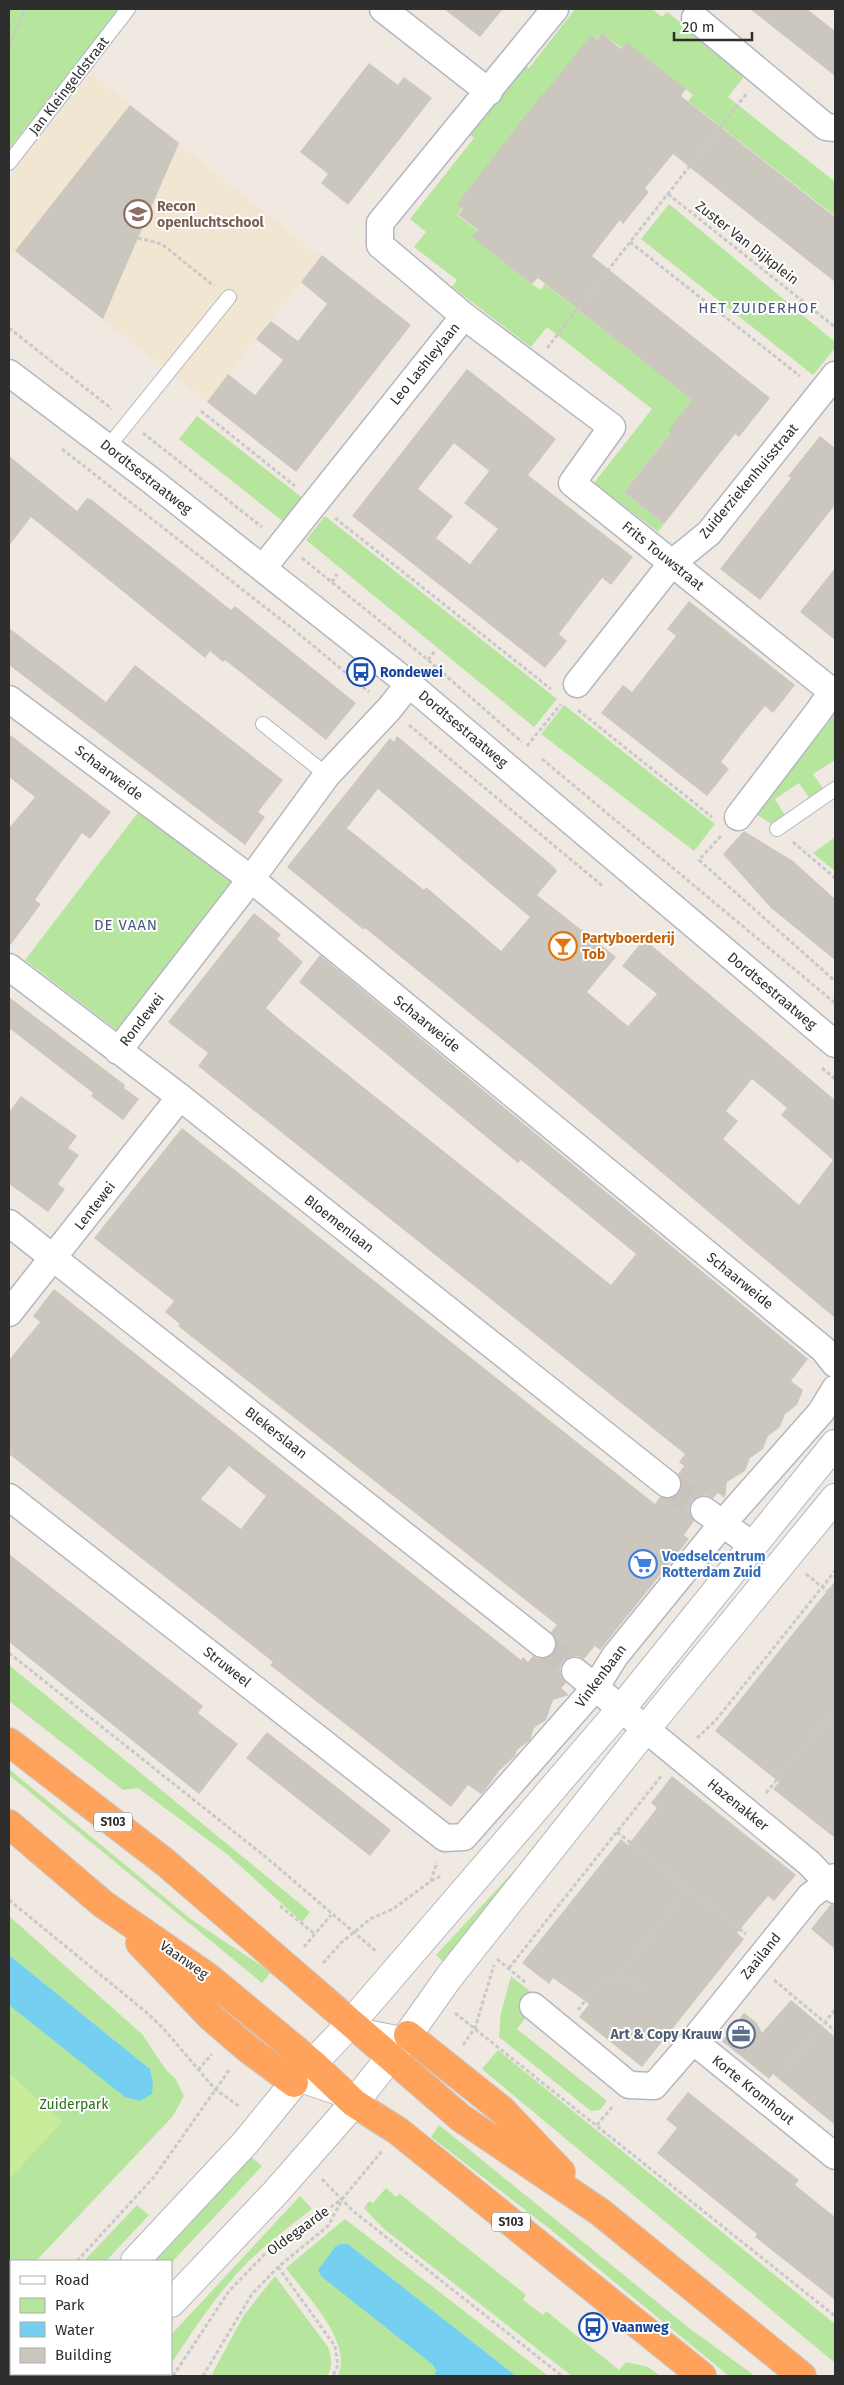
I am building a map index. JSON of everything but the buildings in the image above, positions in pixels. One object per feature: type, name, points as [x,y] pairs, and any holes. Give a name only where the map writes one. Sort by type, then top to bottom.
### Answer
[{"type":"highway","name":"S103","points":[[9,1742],[166,1863],[307,1982],[390,2058],[461,2118],[600,2212],[802,2376]]},
{"type":"highway","name":"Vaanweg","points":[[9,1824],[103,1904],[208,1976],[313,2064],[354,2103],[398,2131],[702,2376]]},
{"type":"highway","points":[[103,1904],[193,2000],[248,2049],[294,2083]]},
{"type":"highway","points":[[408,2035],[502,2110],[600,2212]]},
{"type":"street","points":[[383,9],[489,92]]},
{"type":"street","name":"Leo Lashleylaan","points":[[263,568],[464,316],[380,245],[380,223],[555,9]]},
{"type":"street","points":[[693,12],[761,75],[826,127],[835,128]]},
{"type":"street","name":"Frits Touwstraat","points":[[464,316],[612,427],[572,483],[829,689],[829,696],[818,712],[732,823]]},
{"type":"street","name":"Dordtsestraatweg","points":[[9,373],[108,447],[409,684],[835,1044]]},
{"type":"street","name":"Zuiderziekenhuisstraat","points":[[571,692],[672,563],[709,533],[828,384]]},
{"type":"street","name":"Rondewei","points":[[118,1051],[251,879],[327,775],[389,709],[409,684]]},
{"type":"street","name":"Schaarweide","points":[[9,699],[251,879],[816,1342],[835,1363]]},
{"type":"street","name":"Bloemenlaan","points":[[9,967],[180,1097],[667,1484]]},
{"type":"street","name":"Lentewei","points":[[9,1313],[180,1097]]},
{"type":"street","name":"Blekerslaan","points":[[9,1223],[542,1644]]},
{"type":"street","name":"Vinkenbaan","points":[[351,2023],[575,1760],[608,1698],[615,1656],[713,1516],[821,1412],[835,1389]]},
{"type":"street","name":"Vinkenbaan","points":[[445,1838],[464,1837],[608,1698],[752,1545],[835,1444]]},
{"type":"street","name":"Struweel","points":[[9,1497],[445,1838]]},
{"type":"street","points":[[172,2302],[276,2192],[354,2103],[408,2035],[434,1997],[646,1730],[835,1498]]},
{"type":"street","points":[[713,1516],[752,1545]]},
{"type":"street","points":[[575,1670],[646,1730]]},
{"type":"street","name":"Hazenakker","points":[[646,1730],[833,1883]]},
{"type":"street","name":"Zaailand","points":[[693,2041],[810,1896],[833,1883]]},
{"type":"street","points":[[533,2006],[629,2085],[654,2086],[693,2041]]},
{"type":"street","points":[[136,2260],[246,2142],[294,2083],[351,2023]]},
{"type":"street","name":"Korte Kromhout","points":[[693,2041],[835,2156]]},
{"type":"lane","name":"Jan Kleingeldstraat","points":[[9,163],[128,9]]},
{"type":"lane","points":[[108,447],[229,297]]},
{"type":"lane","points":[[263,724],[327,775]]},
{"type":"lane","points":[[777,829],[835,789]]},
{"type":"lane","points":[[351,2023],[408,2035]]},
{"type":"lane","name":"Vaanweg","points":[[294,2083],[354,2103]]},
{"type":"path","points":[[9,46],[25,9]]},
{"type":"path","points":[[532,368],[761,75]]},
{"type":"path","name":"Zuster Van Dijkplein","points":[[668,194],[835,327]]},
{"type":"path","points":[[138,238],[162,244],[229,297]]},
{"type":"path","points":[[630,242],[828,384]]},
{"type":"path","points":[[201,411],[315,502],[571,692],[732,823],[699,860],[835,981]]},
{"type":"path","points":[[55,443],[293,629],[389,709]]},
{"type":"path","points":[[428,660],[435,651]]},
{"type":"path","points":[[527,746],[571,692]]},
{"type":"path","points":[[777,829],[835,878]]},
{"type":"path","points":[[804,1572],[835,1597]]},
{"type":"path","points":[[9,1653],[266,1858],[398,1969]]},
{"type":"path","points":[[749,1814],[835,1708]]},
{"type":"path","points":[[824,1722],[835,1730]]},
{"type":"path","points":[[617,1832],[688,1888],[835,2031]]},
{"type":"path","points":[[353,1933],[370,1919],[394,1909],[431,1880],[445,1838]]},
{"type":"path","points":[[562,2030],[598,1984],[621,1974],[688,1888]]},
{"type":"path","points":[[9,1900],[158,2022],[215,2089],[154,2177],[78,2260]]},
{"type":"path","points":[[280,1906],[315,1934]]},
{"type":"path","points":[[496,1958],[533,1988],[533,2006]]},
{"type":"path","points":[[621,1974],[647,1994]]},
{"type":"path","points":[[434,1997],[835,2316]]},
{"type":"path","points":[[762,2097],[835,2010]]},
{"type":"path","points":[[343,2198],[353,2211],[562,2376]]},
{"type":"path","name":"Oldegaarde","points":[[203,2376],[252,2294],[278,2267],[328,2226],[343,2198]]},
{"type":"path","name":"Oldegaarde","points":[[173,2376],[229,2291],[267,2252],[343,2198]]},
{"type":"path","points":[[278,2267],[335,2346],[338,2365],[333,2376]]},
{"type":"shaded area","name":"Recon openluchtschool","points":[[91,73],[317,254],[322,255],[207,402],[16,251],[9,259],[9,178]]},
{"type":"green space","points":[[9,9],[121,9],[9,149]]},
{"type":"green space","points":[[575,9],[652,9],[662,17],[667,12],[746,74],[728,97],[834,181],[835,179],[835,216],[688,101],[693,95],[641,53],[636,59],[602,33],[457,215],[491,241],[486,248],[540,290],[545,284],[695,402],[624,492],[664,524],[658,532],[594,483],[652,409],[547,327],[531,347],[452,287],[457,280],[414,247],[426,232],[410,219],[474,138],[466,132],[522,63],[529,68]]},
{"type":"green space","points":[[669,204],[835,342],[835,348],[813,375],[641,239]]},
{"type":"green space","points":[[197,416],[304,499],[285,523],[179,439]]},
{"type":"green space","points":[[325,516],[557,699],[534,727],[306,540]]},
{"type":"green space","points":[[564,705],[715,824],[694,851],[541,734]]},
{"type":"green space","points":[[835,714],[835,760],[813,774],[824,790],[810,799],[799,783],[775,799],[786,817],[773,825],[756,814]]},
{"type":"green space","points":[[140,810],[238,885],[123,1035],[25,960]]},
{"type":"green space","points":[[835,837],[835,871],[813,853]]},
{"type":"green space","points":[[9,1665],[310,1912],[302,1922],[227,1854],[138,1788],[123,1790],[9,1701]]},
{"type":"green space","points":[[9,1769],[192,1920],[271,1972],[262,1983],[9,1775]]},
{"type":"green space","points":[[541,1842],[446,1964],[436,1955]]},
{"type":"green space","name":"Zuiderpark","points":[[9,1916],[142,2034],[166,2070],[175,2078],[184,2096],[173,2116],[37,2260],[10,2260],[9,2289],[9,1967],[150,2069],[9,1955]]},
{"type":"green space","points":[[511,1976],[532,1993],[520,2007],[528,2014],[517,2029],[607,2101],[600,2110],[591,2111],[499,2037],[501,2013]]},
{"type":"green space","points":[[498,2050],[835,2324],[835,2363],[482,2069]]},
{"type":"green space","points":[[9,2073],[62,2122],[9,2179]]},
{"type":"green space","points":[[439,2125],[689,2328],[755,2376],[729,2376],[550,2229],[431,2137]]},
{"type":"green space","points":[[243,2150],[262,2166],[172,2262],[172,2260],[147,2260]]},
{"type":"green space","points":[[386,2188],[396,2197],[400,2194],[526,2295],[523,2300],[543,2315],[546,2311],[619,2370],[626,2362],[648,2367],[660,2376],[572,2376],[383,2228],[364,2208],[369,2201],[373,2203]]},
{"type":"green space","points":[[300,2196],[312,2209],[271,2241],[243,2267],[209,2308],[172,2362],[172,2334]]},
{"type":"green space","points":[[137,2205],[149,2215],[107,2260],[85,2260]]},
{"type":"green space","points":[[345,2219],[548,2376],[516,2376],[348,2244],[436,2370],[434,2376],[338,2376],[341,2362],[339,2348],[333,2333],[315,2305],[286,2268]]},
{"type":"green space","points":[[275,2276],[328,2347],[331,2358],[329,2373],[327,2376],[211,2376],[244,2315]]},
{"type":"water","points":[[9,1955],[150,2069],[153,2083],[152,2094],[140,2101],[125,2097],[9,2005]]},
{"type":"water","points":[[340,2244],[348,2244],[516,2376],[434,2376],[436,2370],[432,2364],[322,2277],[318,2270],[335,2247]]},
{"type":"tunnel","points":[[667,1484],[704,1510]]},
{"type":"tunnel","points":[[542,1644],[575,1671]]},
{"type":"place","name":"Recon openluchtschool","points":[[138,214]]},
{"type":"place","name":"Rondewei","points":[[361,672]]},
{"type":"place","name":"Partyboerderij Tob","points":[[563,946]]},
{"type":"place","name":"Voedselcentrum Rotterdam Zuid","points":[[643,1564]]},
{"type":"place","name":"Art & Copy Krauw","points":[[741,2034]]},
{"type":"place","name":"Vaanweg","points":[[593,2327]]},
{"type":"district","name":"HET ZUIDERHOF","points":[[758,308]]},
{"type":"district","name":"DE VAAN","points":[[126,925]]}]
